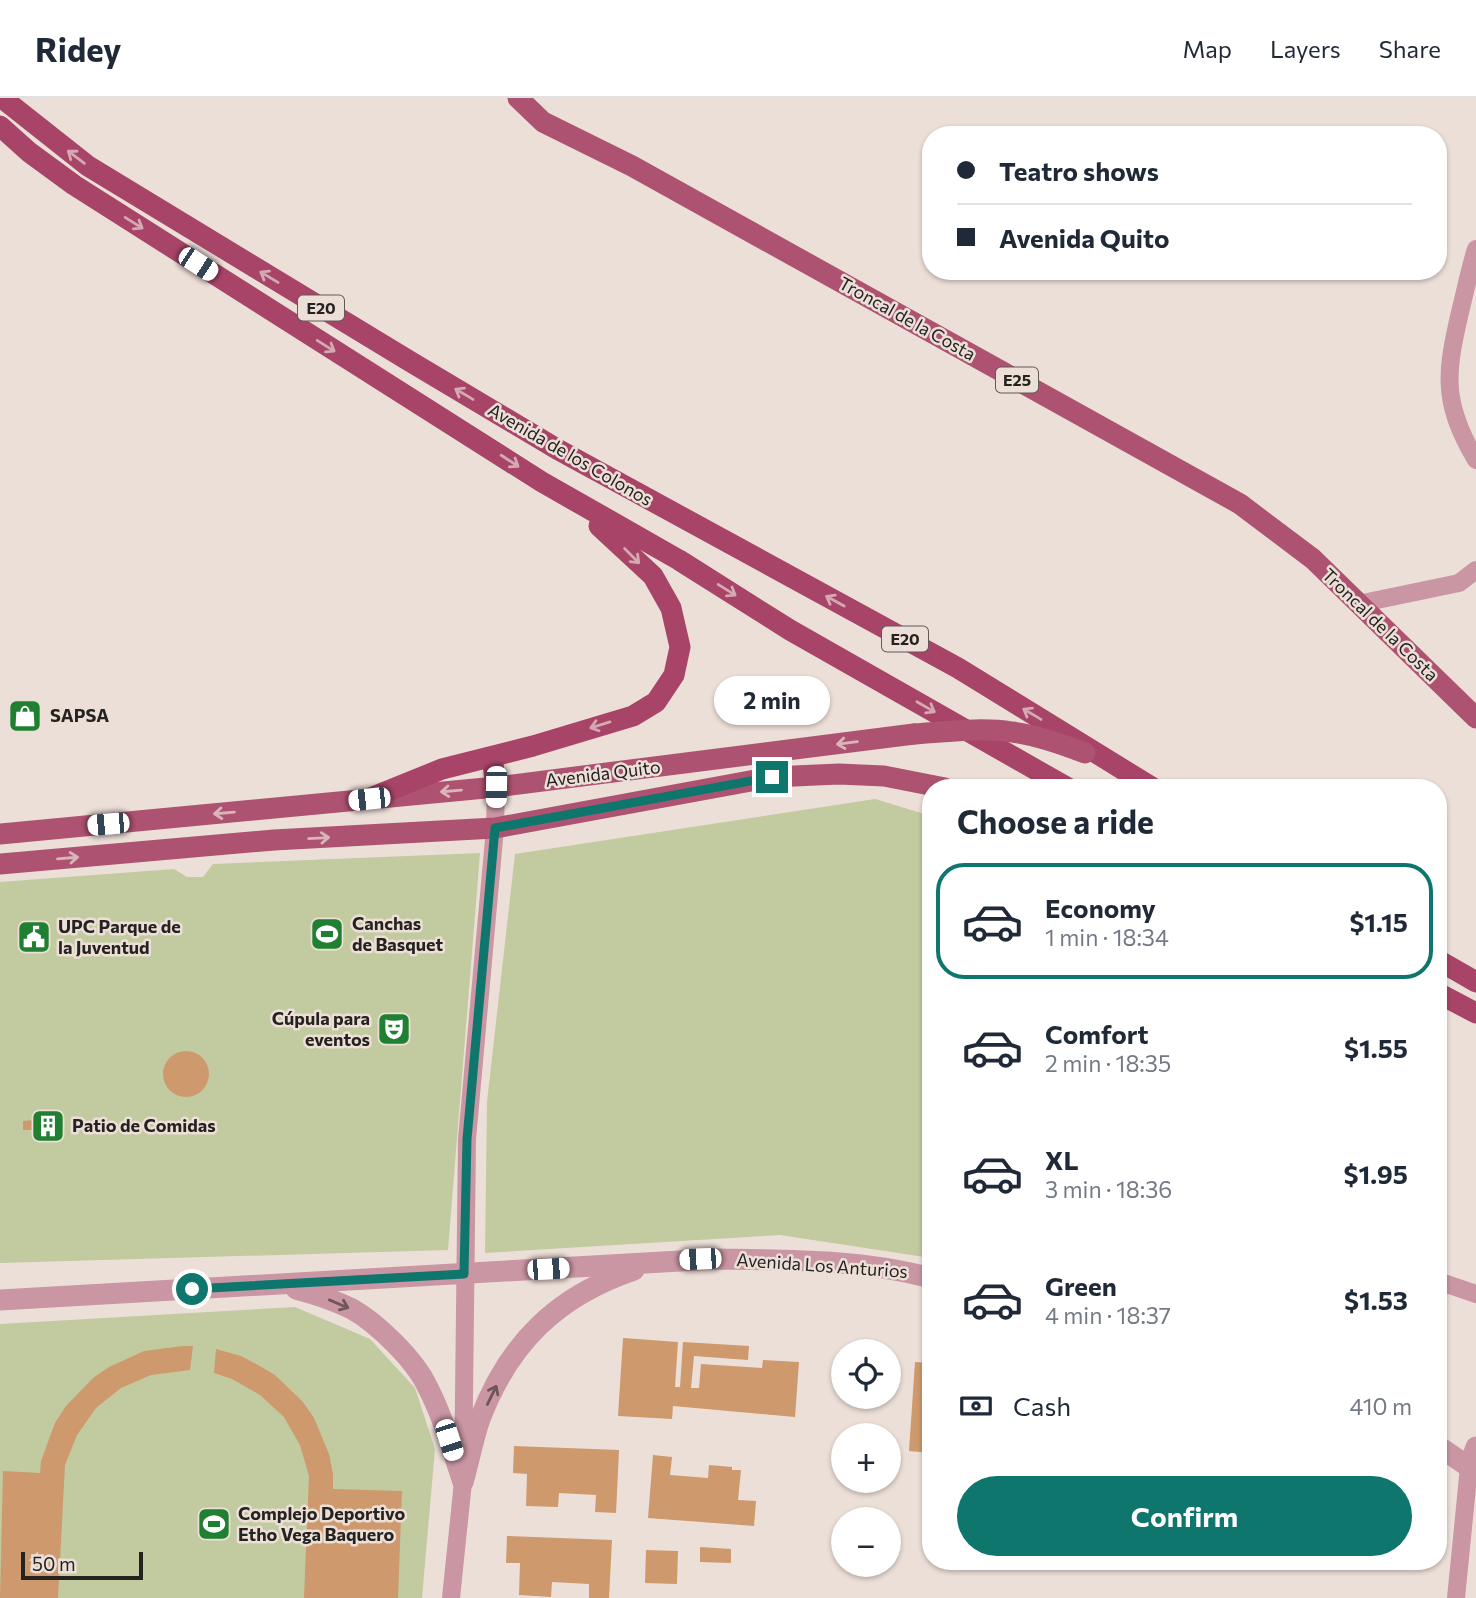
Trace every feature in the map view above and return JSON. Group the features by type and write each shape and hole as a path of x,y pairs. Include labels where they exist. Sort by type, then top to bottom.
{"highway":[{"name":"Avenida de los Colonos","path":"2,98 88,166 400,355 557,449 958,668 1138,779"},
{"name":"Avenida de los Colonos","path":"0,126 29,152 74,185 542,482 679,560 790,629 1052,779"},
{"path":"369,799 442,769 633,716 656,702 674,675 680,647 671,608 653,576 611,534 542,482"},
{"path":"492,757 496,787"},
{"path":"1447,965 1476,982"},
{"path":"1447,998 1476,1013"}],"main road":[{"name":"Troncal de la Costa","path":"518,98 543,122 632,166 1240,504 1313,559 1476,718"},
{"name":"Avenida Quito","path":"0,834 496,787 914,734 984,729 1051,740 1085,753 1136,779"},
{"name":"Avenida Quito","path":"0,864 274,840 495,828 772,777 839,774 884,776 922,783"}],"street":[{"path":"1476,251 1449,356 1448,381 1462,438 1476,460"},
{"path":"1358,604 1459,583 1476,570"},
{"path":"451,1598 463,1482 467,1139 495,828 496,787"},
{"path":"463,1482 480,1419 502,1374 531,1333 567,1300 613,1277 665,1260"},
{"name":"Avenida Los Anturios","path":"0,1300 665,1260 791,1260 897,1269 922,1276"},
{"path":"274,1284 321,1296 353,1310 376,1327 404,1354 426,1383 442,1419 463,1482"},
{"path":"1447,1284 1476,1294"},
{"path":"1456,1598 1476,1447"},
{"path":"1447,1452 1474,1472"}],"green space":[{"path":"875,799 922,813 922,1257 780,1235 485,1253 487,1102 515,854"},
{"path":"480,853 448,1250 0,1263 0,882 174,869 187,877 203,877 213,864"},
{"name":"Complejo Deportivo Etho Vega Baquero","path":"295,1307 370,1339 415,1388 435,1449 422,1598 0,1598 0,1324"}],"building":[{"path":"186,1051 202,1058 209,1074 202,1090 186,1097 170,1090 163,1074 170,1058"},
{"path":"33,1120 33,1130 23,1130 23,1121"},
{"name":"Patio de Comidas","path":"43,1122 53,1122 53,1130 43,1131"},
{"path":"623,1338 678,1342 675,1387 680,1387 683,1342 749,1346 748,1360 694,1356 691,1388 699,1388 701,1364 762,1368 763,1360 799,1362 795,1417 673,1406 672,1419 618,1416"},
{"path":"193,1346 190,1370 151,1375 121,1388 96,1408 77,1435 65,1465 58,1598 0,1598 3,1471 40,1473 41,1461 55,1423 66,1406 93,1378 109,1367 144,1351"},
{"path":"216,1349 241,1356 275,1375 303,1402 314,1418 329,1454 333,1489 402,1491 398,1598 304,1598 309,1476 300,1445 284,1417 260,1395 232,1379 214,1373"},
{"path":"915,1362 922,1362 922,1452 909,1451"},
{"path":"514,1446 619,1450 616,1513 595,1512 596,1495 559,1493 558,1507 526,1506 527,1474 513,1473"},
{"path":"653,1455 672,1457 670,1475 708,1478 709,1465 741,1470 738,1500 756,1501 754,1526 648,1518"},
{"path":"507,1536 612,1540 609,1598 589,1598 589,1584 552,1582 551,1597 519,1595 520,1563 506,1563"},
{"path":"700,1547 731,1549 731,1563 700,1562"},
{"path":"646,1550 678,1551 677,1584 645,1583"}],"place":[{"name":"SAPSA","path":"25,716"},
{"name":"Canchas de Basquet","path":"327,934"},
{"name":"UPC Parque de la Juventud","path":"34,937"},
{"name":"Cúpula para eventos","path":"394,1029"},
{"name":"Patio de Comidas","path":"48,1126"},
{"name":"Complejo Deportivo Etho Vega Baquero","path":"214,1524"}],"route":[{"path":"192,1289 464,1274 467,1139 495,828 772,777"}]}
